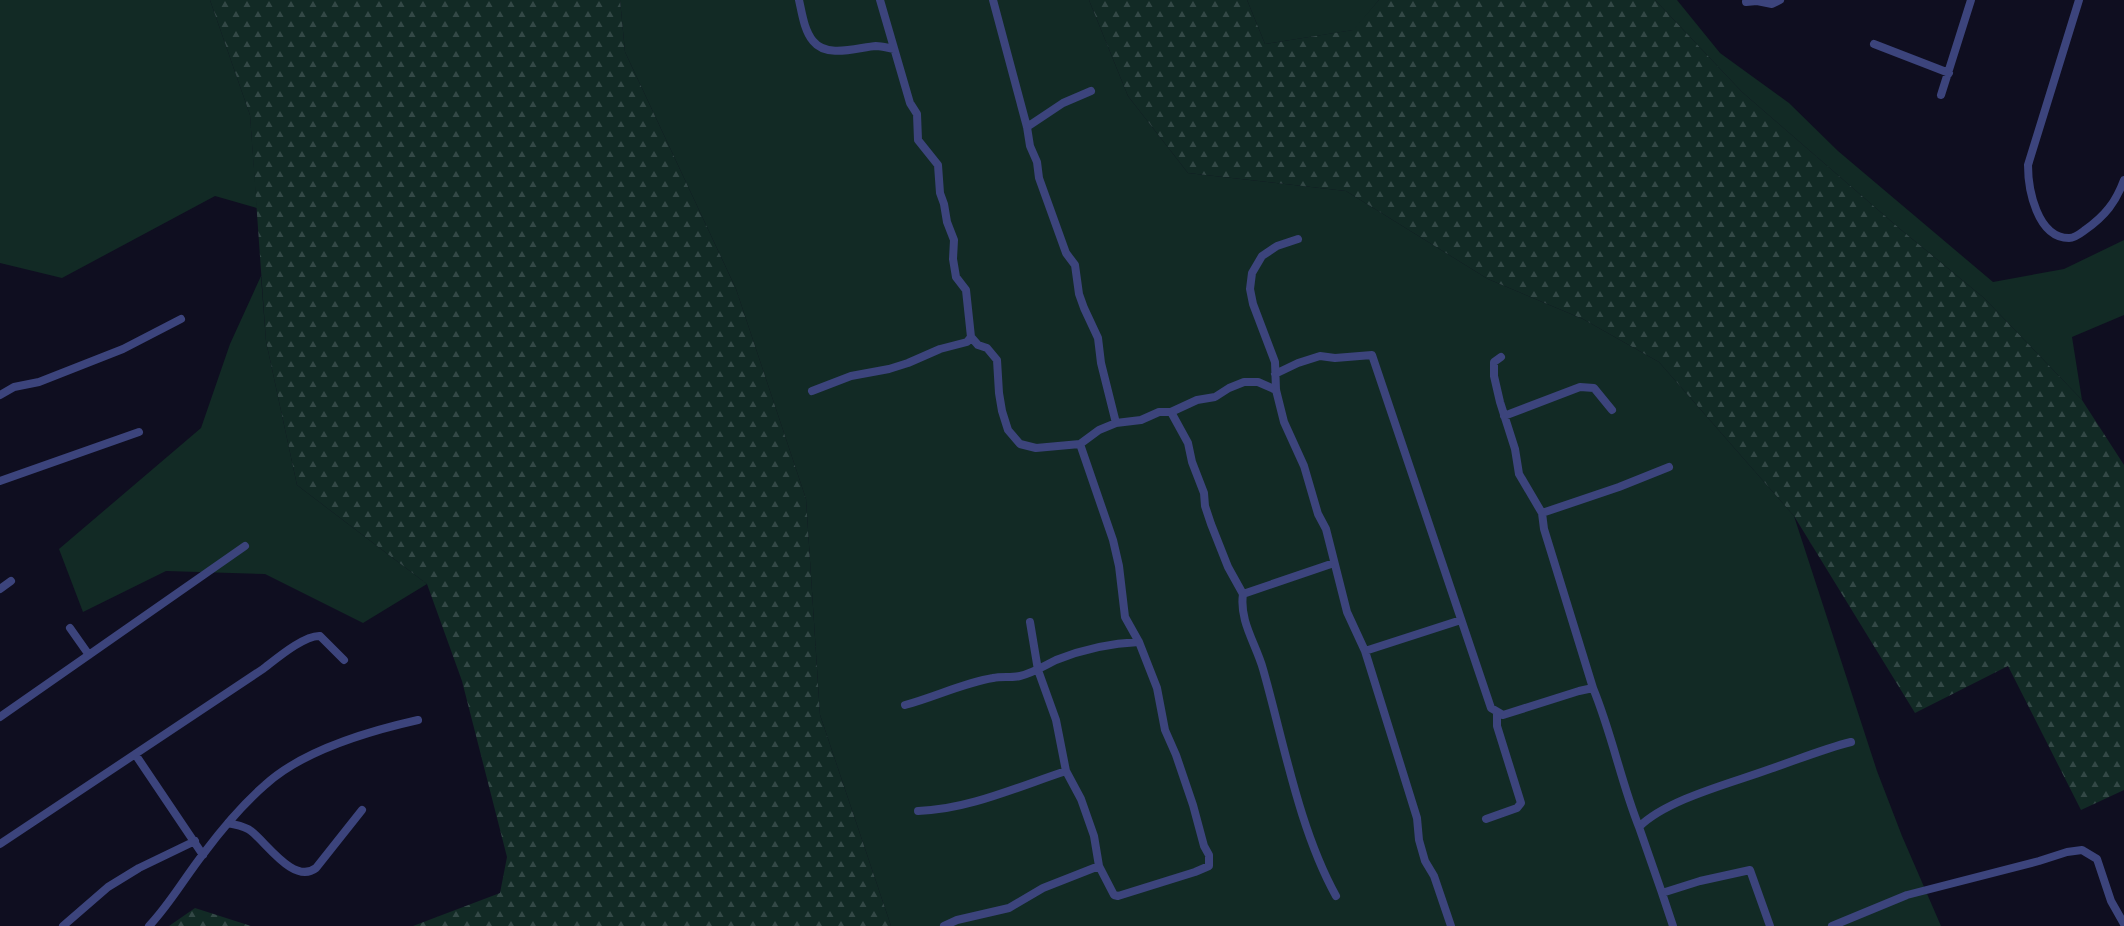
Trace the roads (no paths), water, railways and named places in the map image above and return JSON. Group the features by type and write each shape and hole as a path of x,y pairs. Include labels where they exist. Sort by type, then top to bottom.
{"street":[{"path":"799,0 805,25 813,42 827,49 850,51 876,46 894,49"},
{"path":"880,0 910,103 917,114 918,140 938,165 940,193 944,204 946,222 954,240 953,259 956,277 966,290 971,338 978,346 988,348 997,360 1002,411 1008,430 1020,444 1036,448 1080,444 1099,430 1116,423 1141,420 1159,412 1171,412 1197,400 1215,397 1229,388 1244,382 1258,382 1276,390"},
{"path":"993,0 1027,127 1030,146 1037,162 1042,184 1066,253 1075,265 1081,301 1098,338 1101,363 1116,423"},
{"path":"1746,2 1757,0 1772,4 1780,0"},
{"path":"1941,96 1971,0"},
{"path":"2078,0 2028,165 2028,175 2036,210 2045,225 2060,236 2071,238 2081,233 2105,215 2119,195 2124,180"},
{"path":"1874,44 1949,73"},
{"path":"1027,127 1063,103 1091,92"},
{"path":"1298,239 1278,246 1262,256 1252,273 1250,289 1253,304 1275,362 1276,390 1284,422 1304,466 1318,514 1326,530 1347,612 1365,652 1417,818 1419,840 1425,861 1434,876 1451,926"},
{"path":"0,395 14,387 39,382 122,349 180,318"},
{"path":"812,391 851,376 889,369 908,363 940,349 967,342 971,338"},
{"path":"1275,374 1298,363 1320,356 1335,358 1372,355 1491,708 1503,715 1593,688"},
{"path":"1501,357 1494,362 1494,376 1504,416 1515,449 1519,474 1542,513 1544,529 1593,688 1608,726 1627,797 1639,827 1673,926"},
{"path":"1504,416 1580,387 1594,388 1612,410"},
{"path":"1171,412 1188,443 1192,462 1204,493 1211,524 1228,567 1243,594 1242,602 1246,628 1263,667 1308,828 1328,881 1336,896"},
{"path":"0,482 138,432"},
{"path":"1030,622 1038,670 1056,720 1066,771 1081,799 1094,836 1099,866 1114,895 1118,896 1195,872 1209,866 1209,855 1204,846 1193,805 1176,754 1165,730 1157,688 1139,642 1125,617 1119,566 1113,540 1080,444"},
{"path":"1542,513 1619,487 1669,466"},
{"path":"0,717 245,546"},
{"path":"1243,594 1334,563"},
{"path":"0,589 11,581"},
{"path":"1365,652 1461,620"},
{"path":"70,628 88,655"},
{"path":"0,844 262,669 273,660 310,638 320,636 344,660"},
{"path":"905,705 973,683 993,678 1019,676 1038,670 1056,660 1124,642 1139,642"},
{"path":"1486,819 1517,808 1521,803 1497,726 1497,712"},
{"path":"149,926 228,822 265,784 292,766 317,753 371,731 418,720"},
{"path":"1639,827 1660,811 1689,798 1791,761 1851,742"},
{"path":"135,754 203,855"},
{"path":"918,811 936,811 980,799 1066,771"},
{"path":"228,822 251,831 287,865 301,871 308,872 316,868 362,810"},
{"path":"63,926 108,887 139,868 195,841"},
{"path":"1832,926 1908,895 2039,861 2067,852 2082,850 2097,859 2111,901 2124,924"},
{"path":"944,926 957,920 998,912 1009,908 1042,888 1099,866"},
{"path":"1662,893 1700,881 1750,870 1770,926"}]}
